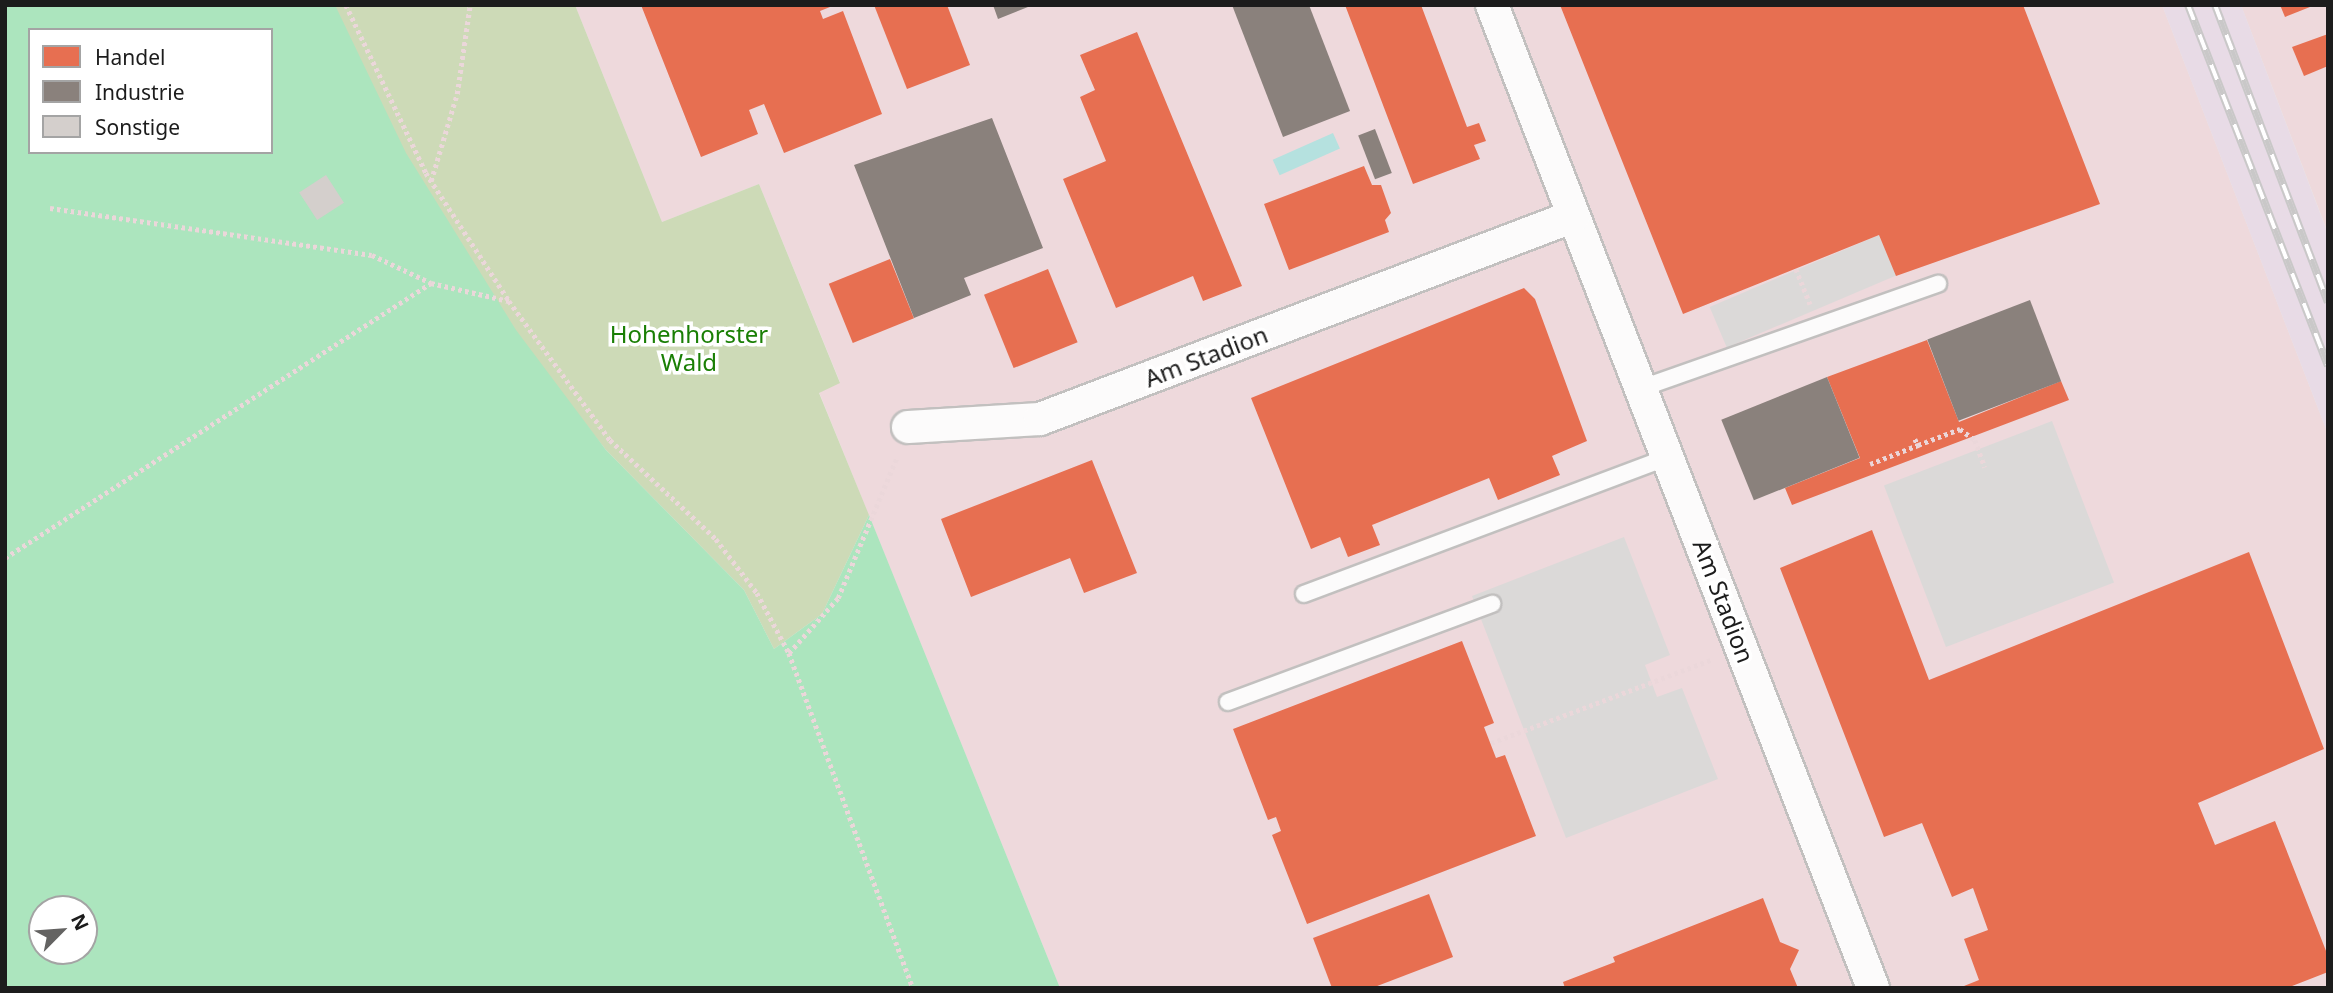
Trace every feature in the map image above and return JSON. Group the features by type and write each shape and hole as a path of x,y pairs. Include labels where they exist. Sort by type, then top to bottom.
{"street":[{"name":"Am Stadion","path":"1492,5 1873,988"},
{"name":"Am Stadion","path":"908,427 1040,419 1574,216"}],"lane":[{"path":"1642,387 1938,284"},
{"path":"1304,594 1668,457"},
{"path":"1228,702 1492,604"}],"path":[{"path":"346,5 360,47 431,181 509,301 610,440 716,539 757,593 789,653 913,988"},
{"path":"431,181 457,94 470,5"},
{"path":"50,208 372,255 431,283 509,301"},
{"path":"1796,269 1818,326"},
{"path":"5,558 431,283"},
{"path":"789,653 838,598 908,427"},
{"path":"1870,464 1960,429 1975,440 1985,467"},
{"path":"1915,439 1918,445"},
{"path":"1491,743 1741,649"}],"shaded area":[{"path":"575,5 2162,5 2328,434 2328,988 1060,988 819,392 840,382 759,184 662,222"},
{"path":"2162,5 2241,5 2328,234 2328,434"},
{"path":"2241,5 2328,5 2328,233"},
{"path":"1879,235 1896,276 1727,347 1710,307"},
{"path":"2052,421 2114,583 1946,647 1884,486"},
{"path":"1624,537 1670,655 1645,665 1657,697 1682,688 1718,779 1566,838 1472,596"}],"green space":[{"path":"5,5 335,5 406,153 516,330 606,450 744,590 774,649 822,614 869,515 1060,988 5,988"},
{"name":"Hohenhorster Wald","path":"256,5 575,5 662,222 759,184 840,383 819,393 869,515 822,614 774,649 744,590 606,450"}],"water":[{"path":"1333,133 1340,149 1280,175 1273,160"}],"building: Handel":[{"path":"641,5 835,5 820,11 823,19 843,11 882,114 784,153 764,104 749,110 758,134 701,157"},
{"path":"874,5 947,5 970,65 907,89"},
{"path":"1345,5 1421,5 1467,127 1479,123 1486,141 1474,145 1480,159 1413,184"},
{"path":"1560,5 2023,5 2100,204 1896,276 1879,235 1683,314"},
{"path":"2280,5 2315,5 2285,17"},
{"path":"1137,32 1242,286 1203,301 1193,276 1116,308 1063,179 1106,161 1080,97 1095,90 1080,55"},
{"path":"2328,34 2328,66 2304,76 2292,47"},
{"path":"1364,166 1372,185 1381,185 1391,213 1385,220 1389,232 1289,270 1264,204"},
{"path":"890,259 914,318 853,343 829,284"},
{"path":"1048,269 1078,342 1014,368 984,295"},
{"path":"1524,288 1535,299 1587,441 1552,456 1560,475 1498,500 1489,478 1372,525 1380,545 1348,557 1340,537 1311,549 1251,398"},
{"path":"1927,340 1959,422 2061,381 2069,400 1792,505 1785,488 1860,458 1827,377"},
{"path":"1092,460 1137,573 1084,593 1070,558 971,597 941,519"},
{"path":"1872,530 1929,680 2249,552 2324,749 2198,803 2215,845 2275,821 2328,956 2328,972 2287,988 1959,988 1979,980 1964,939 1988,930 1973,888 1952,897 1922,823 1884,837 1780,568"},
{"path":"1462,641 1494,723 1484,727 1496,758 1505,755 1536,836 1307,924 1272,835 1281,831 1276,817 1268,820 1233,729"},
{"path":"1429,894 1453,957 1372,988 1332,988 1313,938"},
{"path":"1763,898 1780,942 1799,950 1790,969 1798,988 1565,988 1563,982 1615,962 1613,957"}],"building: Industrie":[{"path":"993,5 1033,5 998,19"},
{"path":"1232,5 1309,5 1350,111 1283,137"},
{"path":"992,118 1043,248 964,278 971,295 914,318 854,165"},
{"path":"1375,129 1392,173 1375,179 1358,135"},
{"path":"2030,300 2061,381 1958,421 1927,339"},
{"path":"1827,377 1860,458 1754,500 1721,420"}],"building: Sonstige":[{"path":"326,175 344,203 317,220 299,192"}],"railway":[{"path":"2188,5 2328,366"},
{"path":"2215,5 2328,302"}]}
